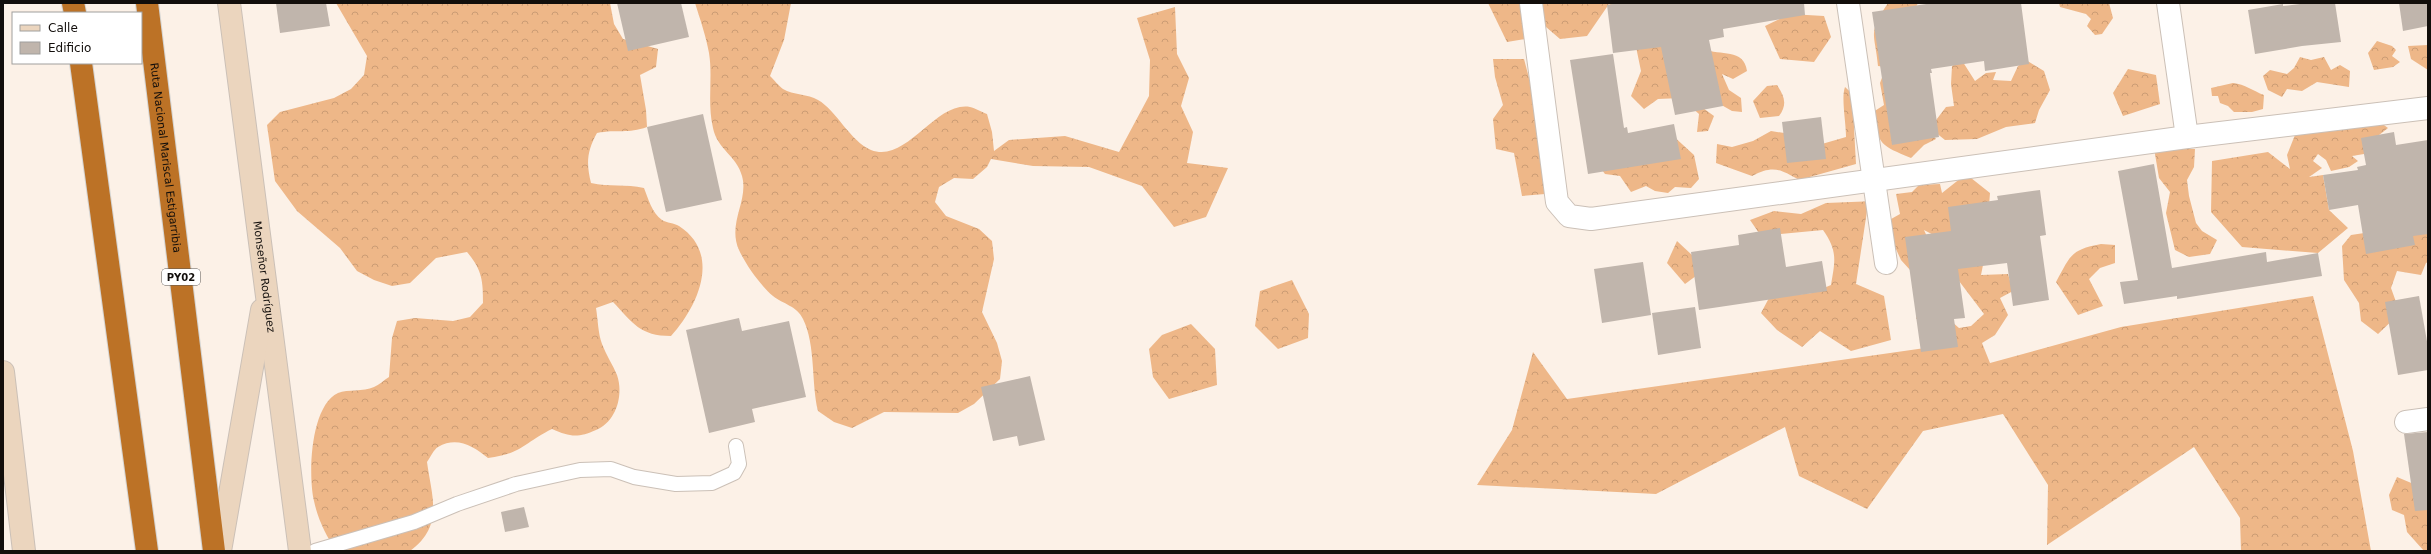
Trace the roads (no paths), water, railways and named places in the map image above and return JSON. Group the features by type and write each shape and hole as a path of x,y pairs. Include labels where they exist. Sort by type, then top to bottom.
{"highway":[{"name":"Ruta Nacional Mariscal Estigarribia","path":"147,3 214,551"},
{"path":"81,64 147,551"}],"street":[{"name":"Monseñor Rodríguez","path":"229,3 300,551"},
{"path":"1531,3 1556,202 1569,216 1591,219 1874,182 2187,137 2428,108"},
{"path":"1848,3 1886,263"},
{"path":"2168,3 2187,137"},
{"path":"220,551 266,287"},
{"path":"3,372 6,414 24,551"},
{"path":"2406,422 2428,419"}],"lane":[{"path":"315,551 414,522 457,504 516,484 580,470 611,469 634,477 676,484 712,483 734,473 739,464 736,446"}]}
